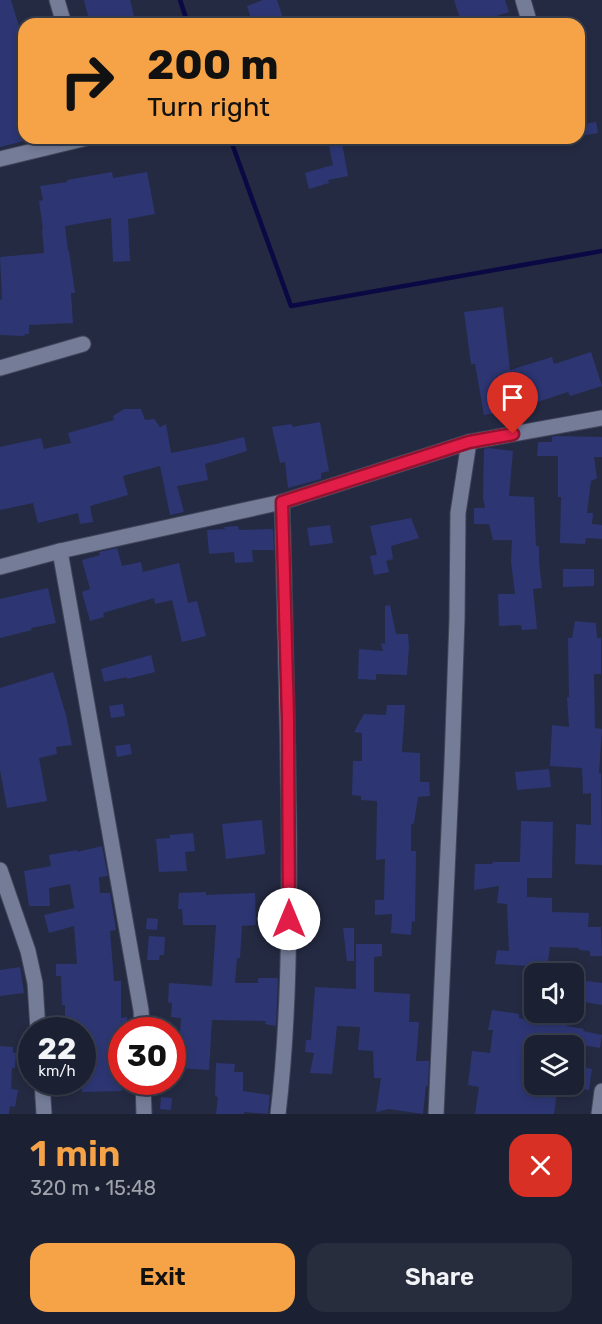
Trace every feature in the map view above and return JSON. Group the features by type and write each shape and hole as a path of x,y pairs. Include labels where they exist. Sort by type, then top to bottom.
{"street":[{"path":"57,0 62,18"},
{"path":"523,0 528,18"},
{"path":"0,159 62,144"},
{"path":"0,368 83,344"},
{"path":"0,567 60,551 282,502 469,442 602,418"},
{"path":"436,1114 452,763 458,513 469,442"},
{"path":"278,1114 285,1026 289,919 288,718 282,502"},
{"path":"60,551 141,1017"},
{"path":"0,870 28,951 35,983 37,1017"},
{"path":"598,1114 602,1091"},
{"path":"43,1095 44,1114"},
{"path":"143,1095 144,1114"}],"building":[{"path":"0,0 11,0 18,23 18,142 0,147"},
{"path":"84,0 130,0 134,16 126,18 88,18"},
{"path":"263,0 277,0 283,18 251,18 247,6"},
{"path":"454,0 505,0 509,12 490,18 460,18"},
{"path":"596,122 598,133 585,135 585,124"},
{"path":"342,144 348,176 328,180 329,183 309,189 305,173 333,165 329,146"},
{"path":"112,172 113,178 147,172 155,214 128,219 130,261 113,262 111,218 65,226 75,293 71,293 73,323 29,325 29,334 24,334 25,336 0,335 0,300 2,299 0,257 44,253 39,201 43,200 40,186"},
{"path":"503,307 510,370 552,357 554,364 591,352 602,386 570,396 568,392 516,409 484,415 475,364 471,364 464,312"},
{"path":"124,409 141,409 145,420 154,419 160,427 166,424 171,453 244,437 247,451 205,464 208,480 177,486 184,512 170,515 160,466 123,476 128,495 90,506 93,522 80,524 78,513 38,523 33,503 0,510 0,447 41,438 44,449 71,443 68,433 114,420 113,416"},
{"path":"320,422 329,471 321,473 321,479 288,488 285,462 280,463 272,427 292,424 292,427"},
{"path":"552,437 602,437 602,457 594,457 597,478 591,481 587,513 593,513 592,524 602,525 602,539 586,538 585,544 560,543 561,497 558,497 558,456 537,456 538,442 552,442"},
{"path":"484,449 513,451 509,496 534,497 536,546 539,546 542,588 533,589 537,629 522,630 521,625 499,626 498,594 515,594 511,562 512,540 493,540 489,524 474,524 474,508 485,508 483,498"},
{"path":"411,518 419,538 391,546 393,559 386,561 389,572 374,575 370,556 377,555 370,526"},
{"path":"330,525 333,543 310,546 307,528"},
{"path":"238,526 239,530 273,529 274,550 252,550 253,562 235,563 234,552 209,554 207,530"},
{"path":"117,548 122,566 141,562 143,572 179,563 188,603 197,601 206,636 182,642 172,600 155,604 154,598 103,613 104,617 90,621 82,592 90,589 82,560 100,555 99,552"},
{"path":"563,569 594,569 594,586 563,587"},
{"path":"48,588 56,623 0,638 0,599"},
{"path":"390,605 396,634 408,634 407,675 376,674 376,680 358,679 359,649 383,651 381,643 385,644 385,606"},
{"path":"575,621 596,623 597,638 601,638 601,674 594,674 595,728 602,729 599,773 601,773 602,865 575,864 576,824 591,825 591,793 583,794 582,768 550,766 552,725 569,727 568,638 572,638"},
{"path":"151,655 155,672 104,682 101,669"},
{"path":"53,672 72,745 56,747 57,754 39,758 47,801 7,808 0,770 0,688"},
{"path":"123,704 125,716 111,718 109,706"},
{"path":"387,705 405,705 402,752 420,753 420,782 429,782 430,796 418,797 414,823 411,825 411,851 416,851 415,922 412,921 411,935 391,933 392,914 375,915 375,900 384,900 385,859 376,860 377,801 361,800 361,796 352,795 353,761 362,761 362,733 354,732 364,714 386,715"},
{"path":"130,744 132,754 117,757 115,746"},
{"path":"549,769 551,787 517,790 515,772"},
{"path":"262,820 265,854 226,859 222,824"},
{"path":"521,821 553,822 552,878 527,878 527,897 552,898 552,912 589,913 588,927 601,927 602,956 590,956 590,951 579,950 579,948 550,947 548,963 524,963 524,966 495,964 497,950 509,951 507,904 497,903 499,886 474,890 475,864 520,862"},
{"path":"193,833 195,851 185,852 187,871 159,872 156,839"},
{"path":"102,846 108,876 99,877 100,893 110,893 116,930 110,931 114,981 121,981 121,1017 108,1017 108,1091 96,1092 96,1017 65,1017 65,1005 62,1005 61,976 56,976 56,964 77,964 74,926 49,933 44,915 74,908 70,884 49,888 50,906 29,906 24,871 51,866 49,855 77,850 77,852"},
{"path":"206,892 206,895 255,893 256,925 242,926 240,958 237,958 235,983 258,983 258,978 278,978 276,1026 265,1024 266,1021 212,1020 209,1070 186,1069 186,1017 171,1017 172,1003 168,1002 169,983 212,986 216,925 183,925 182,909 178,909 179,893"},
{"path":"147,918 158,919 157,930 146,929"},
{"path":"343,928 354,928 354,961 347,961"},
{"path":"149,936 165,937 164,955 160,955 159,960 147,960"},
{"path":"356,944 382,944 382,956 374,957 374,992 410,994 409,1022 419,1022 416,1061 429,1061 428,1086 426,1086 423,1114 389,1109 376,1112 381,1078 374,1078 373,1051 358,1050 360,1027 337,1026 332,1074 310,1073 314,1053 305,1052 306,1040 311,1040 315,987 356,989"},
{"path":"20,967 24,993 0,996 0,970"},
{"path":"584,981 602,983 602,1005 584,1002"},
{"path":"492,1010 519,1014 519,1018 524,1019 524,1023 567,1023 567,1026 602,1035 600,1048 584,1045 584,1035 524,1035 524,1095 557,1095 554,1114 475,1114 479,1087 468,1085 472,1051 490,1053 493,1030 488,1030"},
{"path":"0,1046 13,1047 13,1053 16,1053 15,1068 12,1068 11,1089 18,1090 15,1107 10,1106 9,1114 0,1114"},
{"path":"216,1063 235,1064 234,1072 243,1072 243,1091 270,1095 268,1114 244,1112 244,1114 216,1114 218,1097 215,1096"},
{"path":"584,1067 592,1069 589,1090 584,1089"},
{"path":"161,1097 172,1098 171,1110 160,1109"}],"waterway":[{"path":"180,0 186,18"},
{"path":"232,144 291,306 602,251"}],"route":[{"path":"289,919 288,718 282,502 469,442 513,434"}]}
